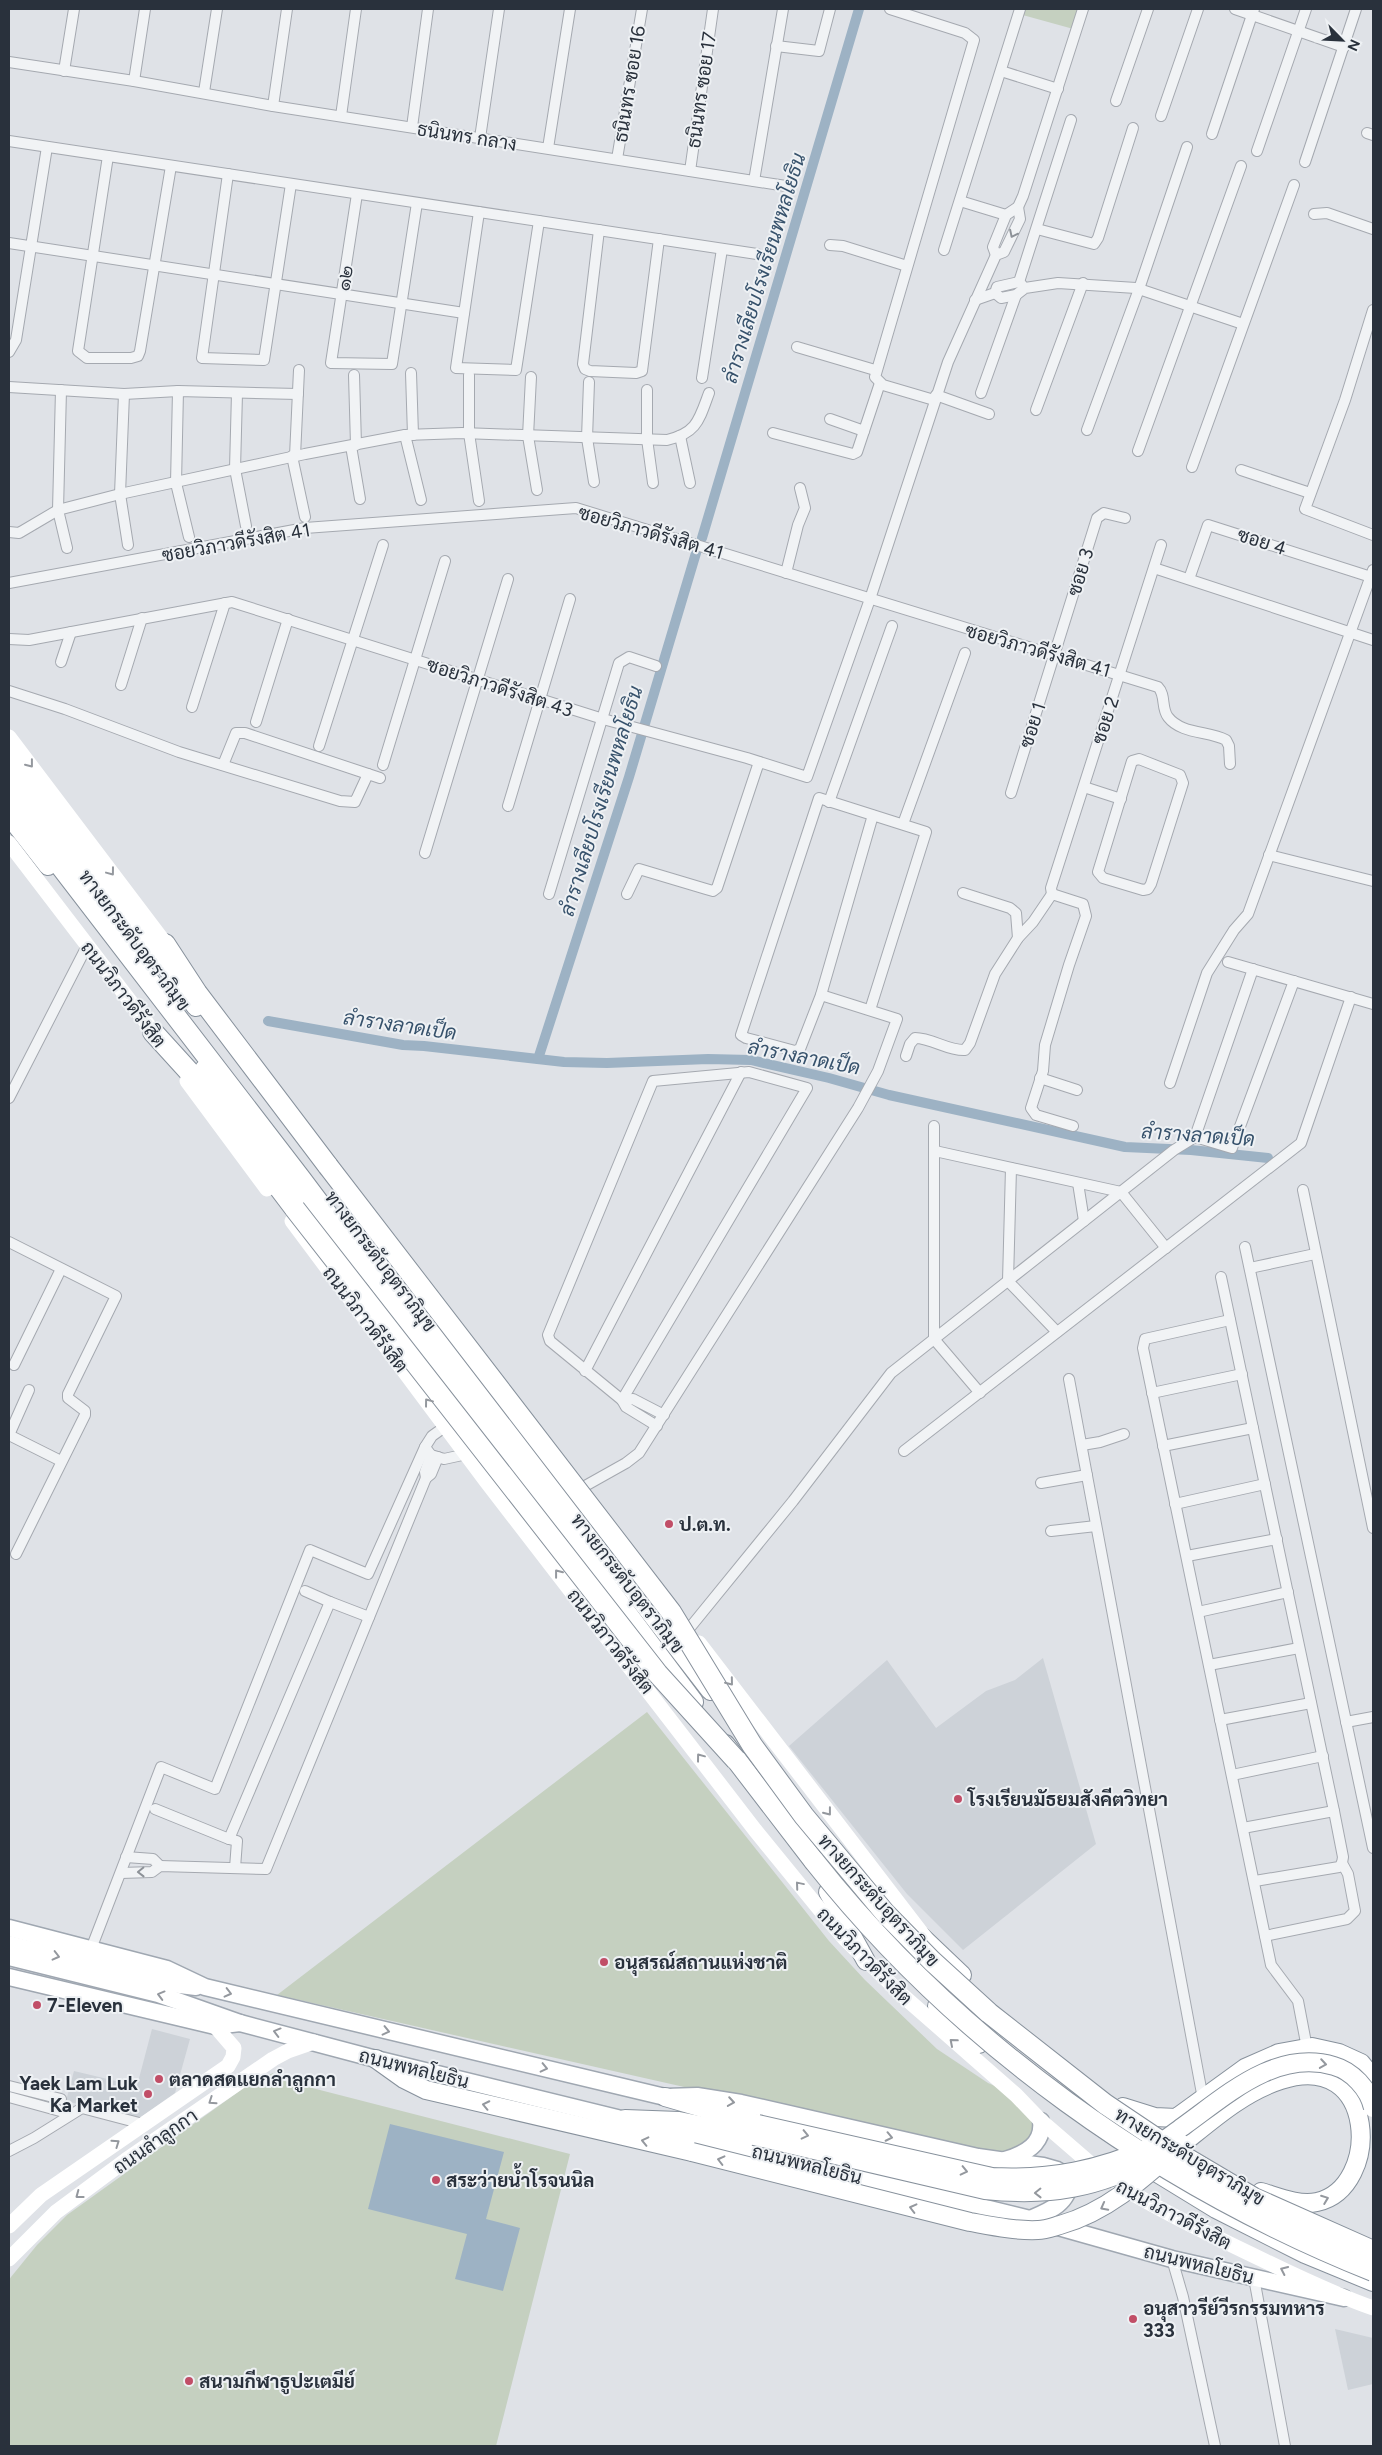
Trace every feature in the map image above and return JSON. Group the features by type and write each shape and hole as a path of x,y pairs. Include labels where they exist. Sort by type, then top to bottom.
{"highway":[{"path":"9,758 662,1618 869,1885 936,1951 1007,2016 1124,2107 1174,2142 1261,2192 1313,2219 1373,2246"},
{"name":"ทางยกระดับอุตราภิมุข","path":"9,776 752,1745 804,1816 885,1913 932,1961 990,2013 1105,2104 1178,2153 1254,2198 1373,2251"},
{"name":"ทางยกระดับอุตราภิมุข","path":"9,799 318,1202 736,1760 833,1885 876,1934 922,1980 1029,2073 1147,2156 1214,2196 1271,2226 1373,2271"},
{"path":"61,805 96,872"},
{"name":"ถนนวิภาวดีรังสิต","path":"9,816 561,1536 828,1892 956,2025 1014,2073 1138,2162 1216,2209 1305,2254 1373,2282"},
{"path":"165,944 197,993 328,1166 525,1419 671,1612 752,1745"},
{"path":"154,1032 203,1087 295,1209 658,1674 736,1760"},
{"path":"662,1618 701,1646"},
{"path":"828,1892 866,1961"},
{"path":"1124,2107 1155,2117 1176,2118 1245,2068 1279,2053 1307,2048 1338,2053 1361,2063 1373,2078"},
{"path":"376,2059 404,2080 426,2090 692,2152 970,2222 1010,2229 1040,2230 1080,2220 1110,2204 1150,2173 1218,2115 1256,2090 1281,2080 1299,2076 1319,2077 1337,2082 1348,2089 1357,2099 1363,2112 1366,2126 1367,2151 1360,2170 1352,2181 1341,2192 1317,2202 1304,2203 1261,2192"},
{"path":"625,2119 679,2121 756,2130 992,2177 1025,2179 1082,2172 1117,2162 1157,2145 1244,2084 1279,2066 1295,2062 1323,2063 1343,2069 1359,2082 1373,2108"},
{"path":"665,2097 756,2130 985,2190 1048,2193 1102,2181 1133,2170 1182,2144"}],"main road":[{"path":"9,738 165,944 332,1154 585,1486 688,1630 936,1951"},
{"name":"ถนนวิภาวดีรังสิต","path":"9,844 88,944 154,1032 206,1108 467,1454 767,1845 821,1911 866,1961 934,2025 1016,2095 1040,2121 1111,2181 1150,2204 1344,2298"},
{"name":"ถนนพหลโยธิน","path":"9,1928 167,1969 205,1987"},
{"name":"ถนนพหลโยธิน","path":"9,1944 164,1983 205,1987 665,2097 697,2096 741,2103 978,2157 1057,2170 1066,2175 1070,2181 1069,2191 1062,2202 1030,2219"},
{"name":"ถนนพหลโยธิน","path":"9,1957 178,2000 240,2022 376,2059 1030,2219 1172,2259 1344,2298 1373,2308"},
{"name":"ถนนพหลโยธิน","path":"9,1977 215,2026 240,2022"},
{"name":"ถนนลำลูกกา","path":"9,2226 42,2195 228,2066 233,2057 234,2048 215,2026"},
{"name":"ถนนลำลูกกา","path":"9,2259 56,2212 126,2160 273,2059 288,2051 314,2042"},
{"path":"1003,2161 1025,2153 1033,2146 1042,2129 1040,2121"}],"street":[{"path":"64,71 74,9"},
{"path":"134,81 145,9"},
{"path":"204,92 217,9"},
{"path":"273,106 287,9"},
{"path":"341,116 356,9"},
{"path":"412,127 428,9"},
{"path":"480,138 499,9"},
{"path":"548,148 570,9"},
{"name":"ธนินทร ซอย 16","path":"617,159 642,9"},
{"name":"ธนินทร ซอย 17","path":"690,171 713,9"},
{"path":"754,181 783,9"},
{"path":"776,46 819,51 830,9"},
{"path":"890,9 965,33 974,40 875,370 875,377 880,383 989,414"},
{"path":"944,250 1020,9"},
{"path":"870,599 948,362 996,255 1004,252 1020,219 1018,207 1034,167 1083,9"},
{"path":"1116,101 1148,9"},
{"path":"1162,116 1198,9"},
{"path":"1235,9 1253,12 1298,31 1344,47"},
{"path":"1257,151 1306,9"},
{"path":"1305,162 1356,9"},
{"path":"1212,134 1253,12"},
{"name":"ธนินทร กลาง","path":"9,62 204,92 273,106 786,186"},
{"path":"1001,71 1058,89"},
{"path":"981,393 1016,295 1022,285 1037,229 1071,120"},
{"path":"1037,229 1094,244 1098,238 1133,128"},
{"path":"9,141 757,254"},
{"path":"9,352 16,340 47,147"},
{"path":"1087,430 1139,289 1187,147"},
{"path":"108,156 78,350 87,358 131,358 138,356 142,346 171,166"},
{"path":"1138,451 1241,166"},
{"path":"228,174 202,358 264,360 291,184"},
{"path":"1192,467 1242,324 1294,185"},
{"name":"๑๒","path":"357,194 331,363 392,364 402,304"},
{"path":"960,201 1006,215"},
{"path":"402,304 417,203"},
{"path":"996,255 992,247 1006,215 1018,207"},
{"path":"479,212 456,368 516,370 539,221"},
{"path":"1314,214 1327,213 1373,229"},
{"path":"599,230 583,364 585,369 590,371 636,373 642,371 659,240"},
{"path":"9,243 464,313"},
{"path":"830,245 843,246 907,266"},
{"path":"702,378 722,249"},
{"path":"995,293 997,287 1058,283 1083,283 1139,289 1242,324"},
{"path":"1036,410 1083,283"},
{"path":"975,300 995,293"},
{"path":"995,293 1001,298 1016,295"},
{"path":"1373,310 1345,400 1305,509 1308,512 1373,535"},
{"path":"797,347 875,370"},
{"path":"299,370 294,456 306,518"},
{"path":"411,373 409,435 421,500"},
{"path":"354,375 353,445 360,499"},
{"path":"469,375 469,433 478,501"},
{"path":"531,377 528,436 536,490"},
{"path":"589,382 587,438 594,482"},
{"path":"772,433 853,454 857,452 880,383"},
{"path":"9,387 124,394 178,391 298,394"},
{"path":"61,390 58,510 66,548"},
{"path":"646,390 647,439 654,483"},
{"path":"178,391 176,483 189,537"},
{"path":"237,393 234,470 246,526"},
{"path":"9,532 19,533 58,510 120,494 294,456 409,435 469,433 667,440 692,430 698,421 709,393"},
{"path":"124,394 120,494 128,545"},
{"path":"830,419 864,431"},
{"path":"680,436 690,483"},
{"path":"1241,470 1310,493"},
{"path":"786,573 798,524 805,508 800,488"},
{"name":"ซอยวิภาวดีรังสิต 41","path":"9,583 305,528 576,508 1158,687 1162,694 1164,710 1172,721 1180,726 1226,740 1229,746 1230,764"},
{"name":"ซอย 3","path":"1054,656 1097,518 1104,513 1125,518"},
{"name":"ซอย 4","path":"1189,579 1208,525 1372,574"},
{"path":"319,746 383,545"},
{"name":"ซอย 2","path":"1052,894 1051,888 1160,545"},
{"path":"384,765 446,561"},
{"path":"1154,568 1373,640"},
{"path":"1170,1083 1206,973 1234,930 1248,914 1372,574"},
{"path":"424,853 508,579"},
{"path":"508,806 570,599"},
{"name":"ซอยวิภาวดีรังสิต 43","path":"9,639 29,640 232,602 603,719 807,777 870,599"},
{"path":"192,707 225,603"},
{"path":"121,685 142,618"},
{"path":"256,722 288,620"},
{"path":"829,802 892,626"},
{"path":"61,662 71,632"},
{"path":"903,824 965,653"},
{"name":"ซอย 1","path":"1010,793 1054,656"},
{"path":"548,894 620,663 629,657 656,666"},
{"path":"9,691 65,709 179,752 352,803 359,798 368,774"},
{"path":"223,765 236,733 246,733 380,778"},
{"path":"1136,759 1180,775 1183,778 1183,783 1148,889 1143,890 1103,878 1098,872 1121,799 1132,761 1136,759"},
{"path":"627,894 639,868 706,889 713,890 717,888 759,762"},
{"path":"1084,787 1121,799"},
{"path":"870,1010 926,832 903,824 873,815 829,802 819,798 741,1035 795,1051 800,1049 821,995 873,815"},
{"path":"1269,855 1373,881"},
{"path":"963,893 1010,908 1016,913 1018,938"},
{"path":"906,1056 910,1044 915,1038 922,1038 958,1050 965,1050 970,1043 995,974 1018,938 1033,922 1052,894 1083,904 1086,916 1045,1045 1045,1060 1031,1108 1033,1113 1073,1126"},
{"path":"10,1091 88,944"},
{"path":"1228,962 1373,1004"},
{"path":"688,1630 793,1501 891,1373 1176,1149 1195,1137 1253,969"},
{"path":"1195,1137 1232,1148 1294,981"},
{"path":"585,1486 626,1463 639,1453 868,1091 898,1019 821,995"},
{"path":"904,1451 1301,1143 1351,997"},
{"path":"622,1400 807,1088 763,1074 741,1072 654,1081 548,1335 550,1341 622,1400 626,1407 657,1426"},
{"path":"586,1371 741,1072"},
{"path":"1040,1078 1077,1090"},
{"path":"934,1126 934,1339 980,1393"},
{"path":"934,1151 1121,1192 1166,1248"},
{"path":"1010,1168 1008,1281 1057,1332"},
{"path":"1078,1183 1084,1221"},
{"path":"1303,1190 1373,1528"},
{"path":"9,1242 116,1296 68,1394 68,1398 85,1411 84,1415 16,1554"},
{"path":"1246,1247 1373,1848"},
{"path":"1250,1268 1315,1254"},
{"path":"14,1365 61,1269"},
{"path":"1221,1278 1344,1857 1342,1864 1338,1867 1254,1881"},
{"path":"1230,1320 1145,1340 1142,1348 1271,1965 1298,2001 1307,2048"},
{"path":"1152,1394 1242,1374"},
{"path":"1069,1379 1203,2099"},
{"path":"29,1390 9,1435 61,1461"},
{"path":"622,1400 633,1398 664,1415"},
{"path":"120,1873 152,1872 160,1866 266,1868 426,1478 431,1474 432,1436 446,1426"},
{"path":"1163,1446 1253,1428"},
{"path":"1082,1444 1100,1442 1124,1434"},
{"path":"431,1453 459,1457 467,1454"},
{"path":"91,1950 161,1767 215,1789 310,1550 368,1574 431,1453"},
{"path":"1041,1483 1087,1475"},
{"path":"1175,1504 1265,1484"},
{"path":"1051,1531 1096,1526"},
{"path":"1187,1556 1277,1538"},
{"path":"305,1591 369,1617"},
{"path":"1198,1612 1288,1592"},
{"path":"229,1839 330,1602"},
{"path":"1209,1665 1299,1648"},
{"path":"1220,1720 1311,1703"},
{"path":"1346,1722 1373,1716"},
{"path":"1232,1775 1323,1756"},
{"path":"155,1809 237,1841 235,1868"},
{"path":"1243,1828 1334,1811"},
{"path":"126,1857 153,1858 160,1866"},
{"path":"1265,1936 1347,1919 1352,1916 1355,1911 1348,1874 1342,1864"},
{"path":"9,2086 61,2099"},
{"path":"9,2097 71,2114"},
{"path":"9,2151 82,2108 143,2124"},
{"path":"1172,2259 1183,2297 1215,2446"},
{"path":"1254,2278 1286,2446"}],"shaded area":[{"name":"โรงเรียนมัธยมสังคีตวิทยา","path":"1043,1658 1096,1844 963,1950 907,1894 789,1746 887,1660 936,1728 986,1691 1015,1680"},
{"name":"ตลาดสดแยกลำลูกกา","path":"152,2029 190,2039 175,2093 138,2119 66,2101 74,2071 137,2086"},
{"path":"1335,2329 1373,2338 1373,2384 1348,2390"}],"green space":[{"path":"1021,9 1084,9 1077,30 1019,14"},
{"path":"647,1712 829,1941 865,1980 937,2049 988,2083 1016,2095 1039,2131 1025,2153 998,2158 277,1995"},
{"path":"273,2073 281,2080 570,2154 496,2446 9,2446 9,2280 11,2277 37,2245 67,2215 245,2087"}],"water":[{"name":"สระว่ายน้ำโรจนนิล","path":"390,2124 504,2152 486,2219 520,2228 503,2291 455,2279 467,2234 368,2209"}],"waterway":[{"name":"ลำรางเลียบโรงเรียนพหลโยธิน","path":"702,538 859,9"},
{"name":"ลำรางเลียบโรงเรียนพหลโยธิน","path":"538,1059 629,777 696,553"},
{"name":"ลำรางลาดเป็ด","path":"268,1021 403,1045 564,1062 751,1060 829,1078 889,1095 1125,1147 1191,1150 1268,1158"}],"place":[{"name":"ป.ต.ท.","path":"669,1524"},
{"name":"โรงเรียนมัธยมสังคีตวิทยา","path":"958,1799"},
{"name":"อนุสรณ์สถานแห่งชาติ","path":"604,1962"},
{"name":"7-Eleven","path":"37,2005"},
{"name":"ตลาดสดแยกลำลูกกา","path":"159,2079"},
{"name":"Yaek Lam Luk Ka Market","path":"148,2094"},
{"name":"สระว่ายน้ำโรจนนิล","path":"436,2180"},
{"name":"อนุสาวรีย์วีรกรรมทหาร 333","path":"1133,2319"},
{"name":"สนามกีฬาธูปะเตมีย์","path":"189,2381"}]}
